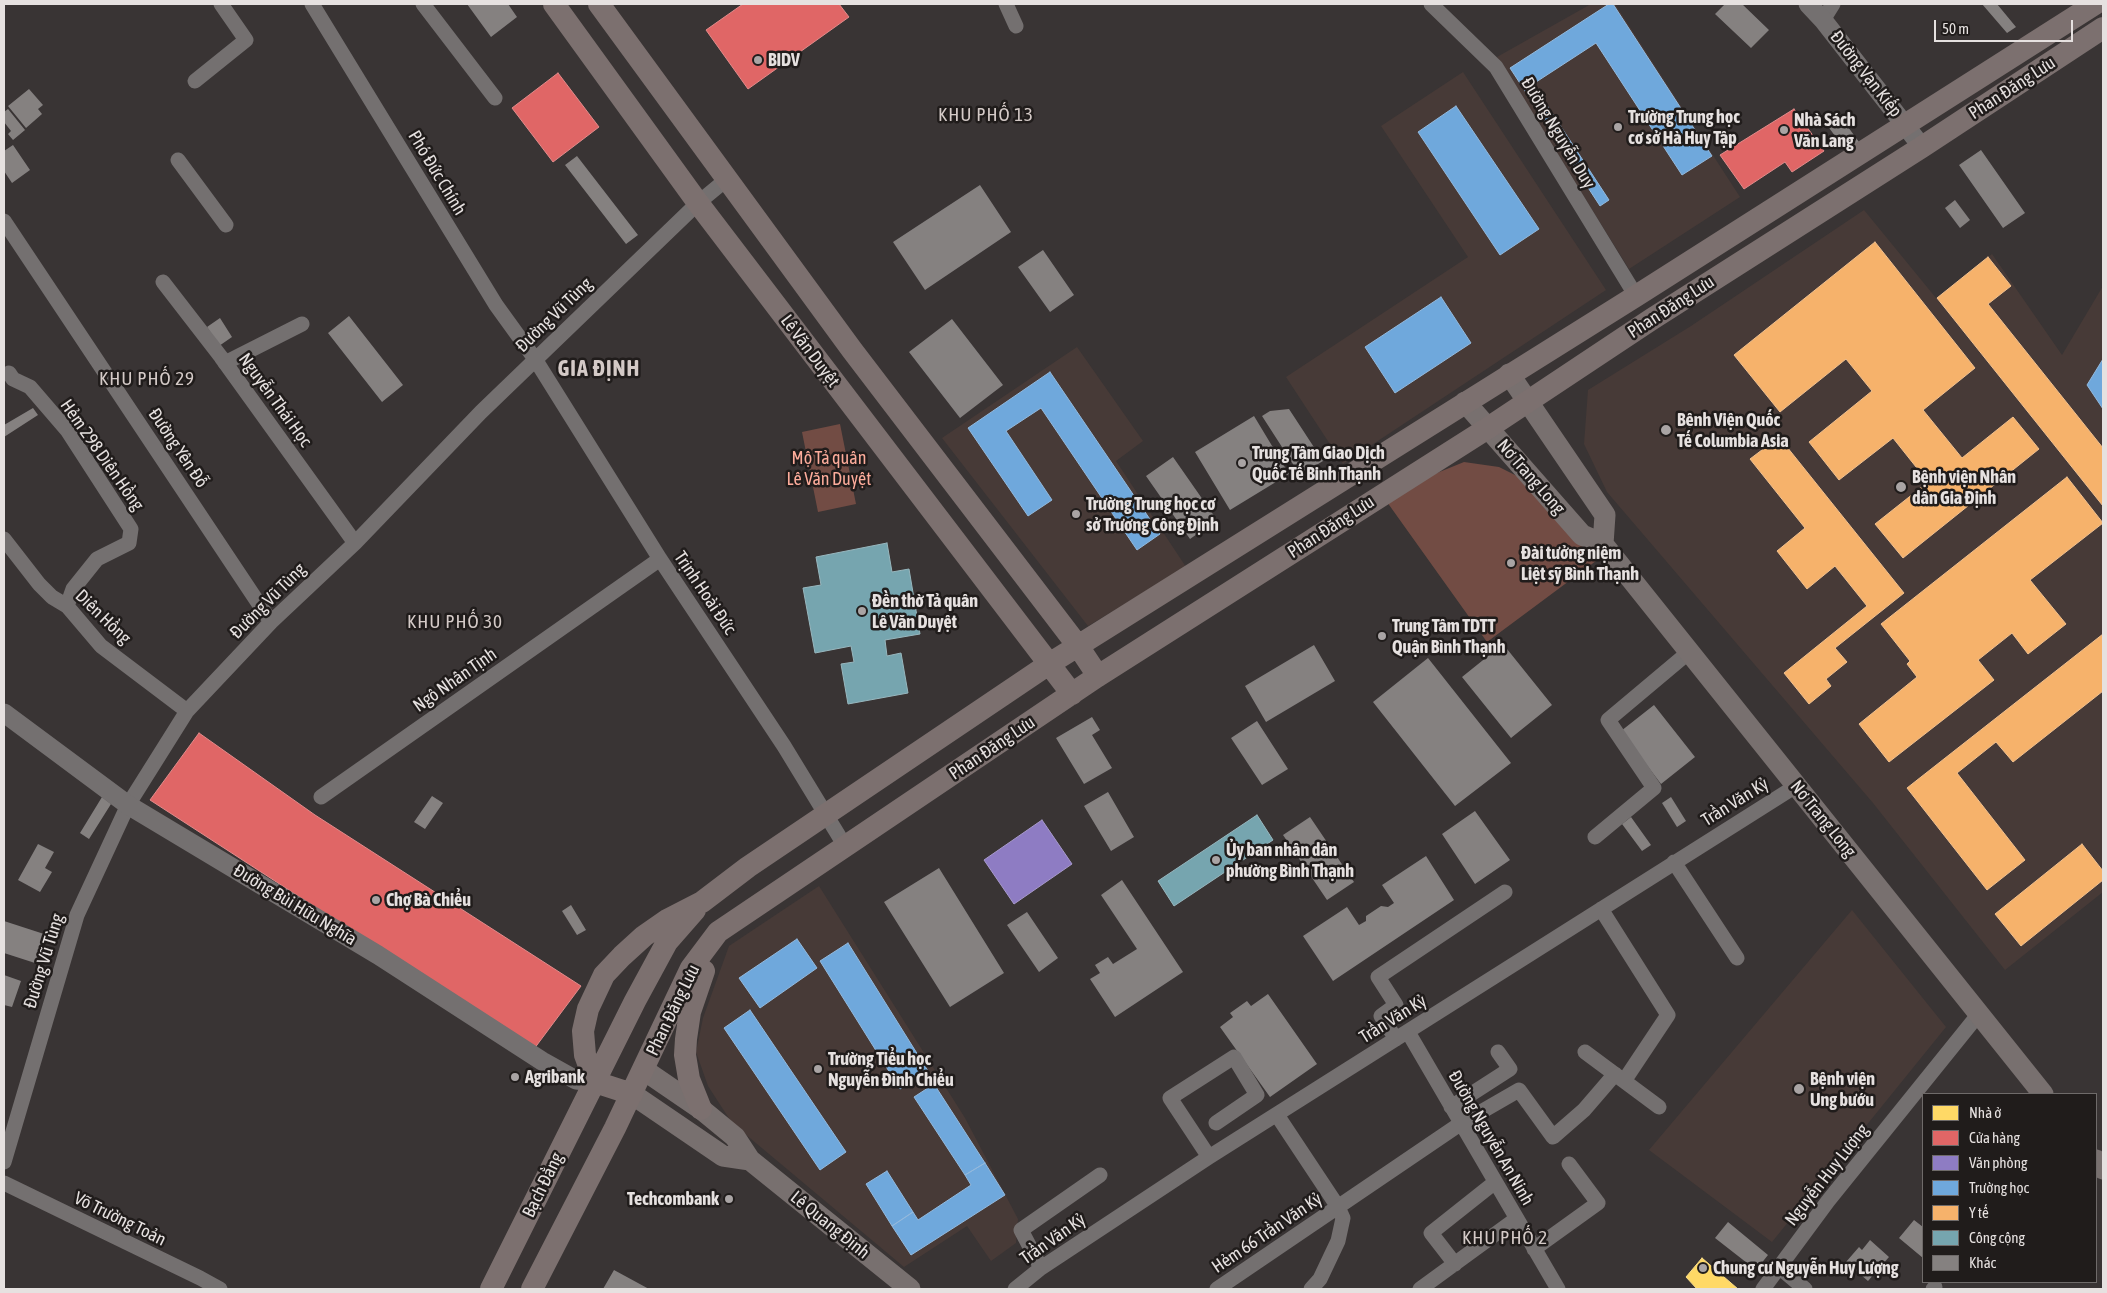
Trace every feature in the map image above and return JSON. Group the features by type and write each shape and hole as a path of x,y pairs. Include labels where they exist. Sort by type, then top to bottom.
{"main road":[{"name":"Lê Văn Duyệt","path":"554,4 698,203 1072,694"},
{"name":"Lê Văn Duyệt","path":"598,4 646,72 836,328 1078,646 1098,676"},
{"name":"Phan Đăng Lưu","path":"595,1082 585,1054 583,1031 588,1009 604,975 644,936 667,920 702,902 748,867 1049,664 1464,402 1636,296 2095,4"},
{"name":"Phan Đăng Lưu","path":"632,1094 691,968 718,932 1098,676 1488,428 2103,28"},
{"path":"1709,249 1724,273"},
{"path":"808,349 836,328"},
{"name":"Nơ Trang Long","path":"1509,374 1605,515 1603,544"},
{"name":"Nơ Trang Long","path":"1464,402 1582,535 1603,544 2041,1093"},
{"name":"Phan Đăng Lưu","path":"595,1082 667,942 702,902"},
{"path":"701,1109 689,1080 685,1055 686,1039 690,1012 718,932"},
{"path":"611,1052 644,1070"},
{"name":"Lê Quang Định","path":"644,1070 701,1109 735,1137 750,1160 910,1289"},
{"path":"595,1082 632,1094 723,1156 750,1160"},
{"name":"Bạch Đằng","path":"492,1289 595,1082"},
{"name":"Bạch Đằng","path":"532,1289 632,1094"}],"street":[{"path":"195,81 246,40 221,4"},
{"name":"Phó Đức Chính","path":"312,4 496,305 535,359"},
{"path":"423,4 495,98"},
{"path":"1006,4 1016,26"},
{"name":"Đường Nguyễn Duy","path":"1431,4 1496,67 1636,296"},
{"name":"Đường Vạn Kiếp","path":"1808,4 1823,20 1922,147"},
{"path":"1823,20 1833,4"},
{"path":"178,160 226,225"},
{"name":"Đường Vũ Tùng","path":"4,1162 77,915 128,805 187,711 271,622 355,543 480,412 698,203 727,179"},
{"name":"Đường Yên Đỗ","path":"4,221 271,622"},
{"name":"Nguyễn Thái Học","path":"163,282 225,362 355,543"},
{"path":"225,362 302,324"},
{"name":"Trịnh Hoài Đức","path":"535,359 660,559 784,746 845,846"},
{"name":"Hẻm 298 Diên Hồng","path":"9,373 13,379 30,386 66,430 131,530 129,543 98,559 73,589 67,606"},
{"name":"Diên Hồng","path":"4,539 38,584 52,597 67,606 101,646 187,711"},
{"name":"Ngô Nhân Tịnh","path":"321,798 660,559"},
{"path":"1595,837 1654,788 1608,720 1689,652"},
{"name":"Đường Bùi Hữu Nghĩa","path":"5,718 128,805 378,955 542,1061 576,1080 595,1082"},
{"name":"Trần Văn Kỷ","path":"1015,1289 1041,1268 1209,1157 1796,786"},
{"path":"1674,862 1737,958"},
{"name":"Đường Nguyễn An Ninh","path":"1505,892 1378,977 1396,1005 1381,1016 1402,1036 1451,1107 1558,1289"},
{"path":"1601,909 1668,1015 1620,1078"},
{"name":"Nguyễn Huy Lượng","path":"1763,1289 1828,1201 1978,1015"},
{"path":"1451,1107 1510,1069 1498,1052"},
{"path":"1585,1052 1659,1107"},
{"path":"1209,1157 1170,1098 1234,1057 1257,1095 1216,1123"},
{"name":"Hẻm 66 Trần Văn Kỷ","path":"1217,1289 1460,1124 1519,1090 1553,1137 1620,1078"},
{"path":"1276,1115 1338,1207 1343,1218 1338,1241 1320,1279 1311,1289"},
{"path":"1534,1249 1598,1203 1569,1164"},
{"path":"1041,1268 1021,1230 1100,1175"},
{"name":"Võ Trường Toản","path":"4,1183 220,1289"},
{"path":"1455,1264 1431,1232 1494,1183"},
{"path":"1420,1289 1516,1219"},
{"path":"1779,1267 1805,1289"}],"shaded area":[{"name":"Trường Trung học cơ sở Hà Huy Tập","path":"1591,4 1615,4 1740,197 1629,269 1497,57"},
{"path":"1463,72 1606,290 1343,464 1286,377 1468,257 1381,126"},
{"name":"Bệnh viện Nhân dân Gia Định","path":"1864,210 1936,298 1992,254 2062,355 2103,286 2103,892 2005,970 1873,803 1607,492 1584,444 1588,390 1691,326"},
{"name":"Trường Trung học cơ sở Trương Công Định","path":"1077,347 1143,441 1116,461 1186,567 1088,626 942,438"},
{"name":"Trường Tiểu học Nguyễn Đình Chiểu","path":"819,886 965,1118 1018,1219 1016,1243 991,1261 967,1226 904,1267 732,1123 708,1086 696,1052 703,1018 729,946"},
{"name":"Bệnh viện Ung bướu","path":"1852,910 1946,1027 1772,1242 1649,1150"}],"green space":[{"name":"Mộ Tả quân Lê Văn Duyệt","path":"840,424 856,504 818,512 802,432"},
{"path":"1464,462 1499,467 1533,484 1544,492 1596,561 1487,642 1387,502 1432,475"}],"building: Nhà ở":[{"name":"Chung cư Nguyễn Huy Lượng","path":"1702,1258 1738,1289 1697,1289 1686,1277"}],"building: Cửa hàng":[{"name":"BIDV","path":"743,4 839,4 849,17 748,89 706,30"},
{"path":"558,73 599,127 553,162 512,108"},
{"name":"Nhà Sách Văn Lang","path":"1794,109 1824,151 1792,172 1785,162 1744,189 1720,155"},
{"name":"Chợ Bà Chiểu","path":"199,733 315,815 581,986 534,1049 150,800"}],"building: Văn phòng":[{"path":"1042,820 1072,864 1014,904 984,860"}],"building: Trường học":[{"path":"1609,4 1613,4 1712,156 1682,175 1596,43 1533,84 1609,200 1600,206 1510,68"},
{"path":"1456,106 1539,229 1500,255 1418,132"},
{"path":"1441,297 1471,343 1395,393 1365,347"},
{"path":"2103,359 2103,409 2087,385"},
{"path":"1050,372 1160,534 1137,550 1041,408 1006,431 1052,500 1028,516 968,428"},
{"path":"797,939 817,968 760,1008 739,978"},
{"path":"848,943 928,1071 900,1089 820,961"},
{"path":"750,1010 846,1152 820,1170 724,1028"},
{"path":"934,1084 985,1163 965,1175 914,1097"},
{"path":"985,1163 1005,1195 911,1255 892,1226 913,1212 918,1220 971,1185 965,1175"},
{"path":"887,1171 913,1212 892,1226 866,1184"}],"building: Y tế":[{"path":"1875,242 1975,368 1923,410 1962,458 2013,417 2039,449 1903,558 1875,524 1928,482 1893,438 1839,480 1809,442 1872,391 1846,359 1780,412 1734,355"},
{"path":"1988,257 2011,286 1988,304 2103,448 2103,506 1937,298"},
{"path":"1779,437 1904,593 1835,648 1847,662 1826,679 1831,686 1809,704 1784,673 1867,606 1835,566 1807,589 1777,551 1805,528 1750,459"},
{"path":"2067,477 2103,523 2030,580 2066,624 2028,654 2012,633 1978,660 1994,680 1889,762 1859,724 1917,677 1907,664 1910,661 1881,624"},
{"path":"2103,634 2103,691 2013,762 1996,742 1957,773 2025,860 1987,890 1907,788"},
{"path":"2082,844 2103,871 2103,880 2021,946 1995,914"}],"building: Công cộng":[{"name":"Đền thờ Tả quân Lê Văn Duyệt","path":"887,543 892,572 909,569 920,634 885,640 887,656 901,653 908,693 848,704 841,664 854,662 851,646 815,653 803,588 821,585 816,557"},
{"name":"Ủy ban nhân dân phường Bình Thạnh","path":"1257,815 1273,840 1174,906 1158,881"}],"building: Khác":[{"path":"467,4 508,4 517,17 491,37"},
{"path":"1725,4 1742,4 1769,30 1751,48 1715,14"},
{"path":"1982,4 1997,4 2016,27 2007,33"},
{"path":"29,89 43,105 38,109 42,114 26,128 8,106"},
{"path":"8,109 25,130 13,140 8,134 11,131 4,122 4,112"},
{"path":"1840,116 1859,142 1846,151 1827,125"},
{"path":"13,145 30,170 12,183 4,171 4,151"},
{"path":"1981,150 2025,213 2003,228 1959,165"},
{"path":"577,156 638,235 626,244 565,165"},
{"path":"980,185 1011,232 925,290 893,242"},
{"path":"1955,200 1970,220 1960,228 1945,208"},
{"path":"1043,250 1074,295 1050,312 1018,267"},
{"path":"349,316 403,385 382,402 328,333"},
{"path":"220,318 232,337 219,346 207,327"},
{"path":"952,319 1003,385 960,418 909,352"},
{"path":"33,408 38,415 4,437 4,425"},
{"path":"1289,409 1323,461 1300,475 1262,416 1270,411"},
{"name":"Trung Tâm Giao Dịch Quốc Tế Binh Thạnh","path":"1254,416 1289,474 1230,510 1195,452"},
{"path":"1173,457 1217,520 1190,539 1146,476"},
{"path":"1503,644 1552,705 1511,738 1462,677"},
{"path":"1314,645 1335,681 1266,722 1245,686"},
{"path":"1428,658 1511,763 1455,806 1373,702"},
{"path":"1654,705 1695,757 1661,784 1621,731"},
{"path":"1092,717 1100,730 1092,735 1112,768 1084,784 1056,738"},
{"path":"1257,721 1288,769 1262,785 1231,738"},
{"path":"1108,792 1134,837 1111,851 1084,806"},
{"path":"432,796 443,803 425,829 414,822"},
{"path":"102,797 111,804 89,839 80,833"},
{"path":"1671,797 1686,821 1677,827 1662,803"},
{"path":"1475,811 1510,860 1475,884 1442,834"},
{"path":"1310,817 1354,882 1327,900 1283,835"},
{"path":"1631,817 1651,845 1642,851 1622,824"},
{"path":"38,844 54,852 45,868 52,872 40,892 18,880"},
{"path":"1426,856 1454,900 1333,981 1303,936 1347,907 1359,925 1366,921 1366,916 1381,906 1388,907 1394,903 1382,885"},
{"path":"939,868 1004,973 950,1007 884,902"},
{"path":"1122,880 1183,972 1115,1017 1090,979 1100,973 1095,965 1108,957 1113,964 1137,949 1101,895"},
{"path":"571,905 586,930 577,935 562,911"},
{"path":"1027,912 1058,958 1039,972 1007,925"},
{"path":"4,921 44,934 35,963 4,953"},
{"path":"4,975 21,981 12,1007 4,1005"},
{"path":"1268,994 1317,1064 1270,1097 1220,1027 1233,1017 1230,1013 1247,1001 1251,1006"},
{"path":"1914,1220 1922,1226 1922,1257 1899,1238"},
{"path":"1728,1222 1768,1255 1756,1270 1715,1238"},
{"path":"1870,1240 1889,1257 1868,1281 1846,1262 1859,1247 1862,1250"},
{"path":"614,1270 649,1289 603,1289"}],"place":[{"name":"BIDV","path":"758,60"},
{"name":"Trường Trung học cơ sở Hà Huy Tập","path":"1618,127"},
{"name":"Nhà Sách Văn Lang","path":"1784,130"},
{"name":"Bệnh Viện Quốc Tế Columbia Asia","path":"1666,430"},
{"name":"Trung Tâm Giao Dịch Quốc Tế Binh Thạnh","path":"1242,463"},
{"name":"Bệnh viện Nhân dân Gia Định","path":"1901,487"},
{"name":"Trường Trung học cơ sở Trương Công Định","path":"1076,514"},
{"name":"Đài tưởng niệm Liệt sỹ Bình Thạnh","path":"1511,563"},
{"name":"Đền thờ Tả quân Lê Văn Duyệt","path":"862,611"},
{"name":"Trung Tâm TDTT Quận Bình Thạnh","path":"1382,636"},
{"name":"Ủy ban nhân dân phường Bình Thạnh","path":"1216,860"},
{"name":"Chợ Bà Chiểu","path":"376,900"},
{"name":"Trường Tiểu học Nguyễn Đình Chiểu","path":"818,1069"},
{"name":"Agribank","path":"515,1077"},
{"name":"Bệnh viện Ung bướu","path":"1799,1089"},
{"name":"Techcombank","path":"729,1199"},
{"name":"Chung cư Nguyễn Huy Lượng","path":"1703,1268"}],"district":[{"name":"KHU PHỐ 13","path":"986,115"},
{"name":"GIA ĐỊNH","path":"599,369"},
{"name":"KHU PHỐ 29","path":"147,379"},
{"name":"KHU PHỐ 30","path":"455,622"},
{"name":"KHU PHỐ 2","path":"1505,1238"}]}
